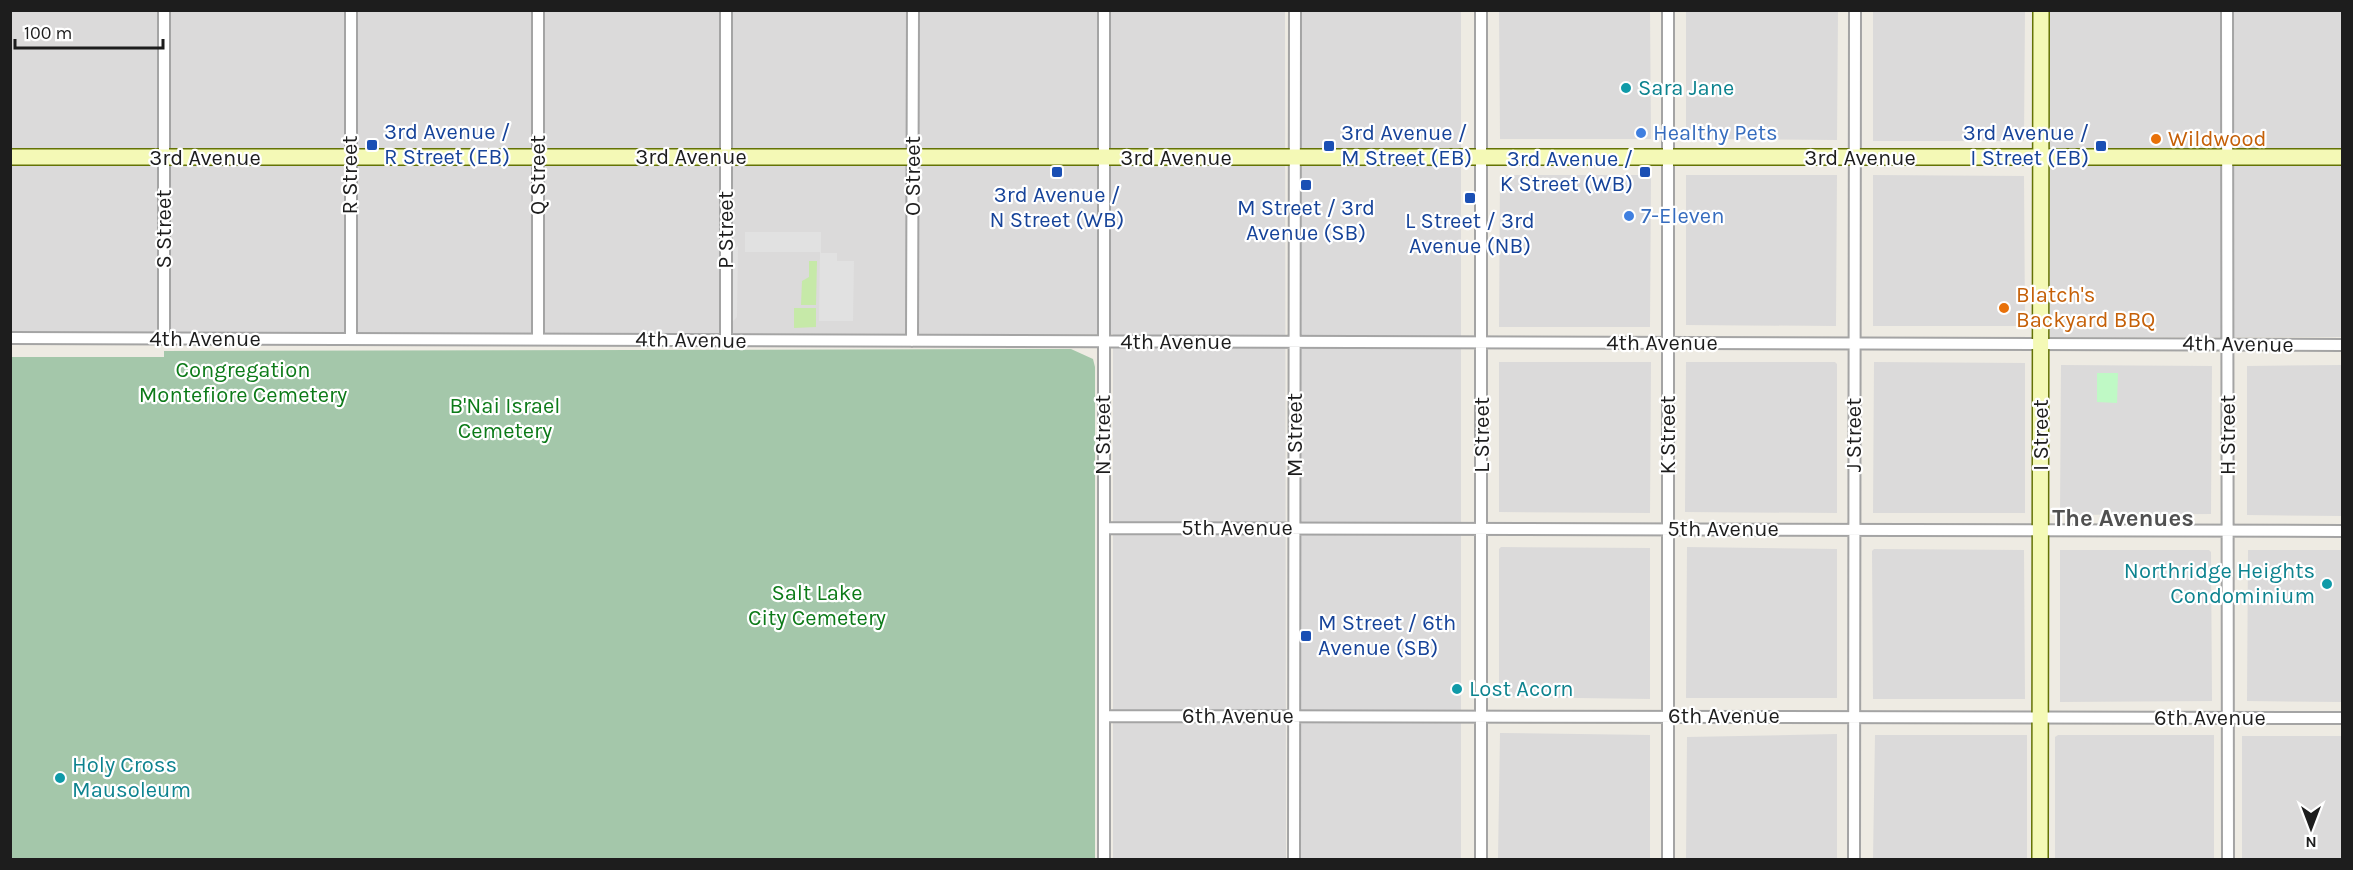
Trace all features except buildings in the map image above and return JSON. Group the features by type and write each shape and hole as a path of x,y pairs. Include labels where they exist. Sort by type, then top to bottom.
{"street":[{"name":"S Street","path":"164,10 164,339"},
{"name":"R Street","path":"351,10 351,339"},
{"name":"Q Street","path":"538,10 538,339"},
{"name":"P Street","path":"726,10 726,341"},
{"name":"O Street","path":"912,10 912,341"},
{"name":"N Street","path":"1104,10 1104,860"},
{"name":"M Street","path":"1294,860 1295,10"},
{"name":"L Street","path":"1481,860 1482,10"},
{"name":"K Street","path":"1668,10 1668,860"},
{"name":"J Street","path":"1854,860 1855,10"},
{"name":"I Street","path":"2040,860 2042,717 2041,10"},
{"name":"H Street","path":"2227,10 2228,860"},
{"name":"3rd Avenue","path":"10,157 2343,158"},
{"name":"4th Avenue","path":"10,338 2343,345"},
{"name":"5th Avenue","path":"1104,528 2343,531"},
{"name":"6th Avenue","path":"1105,716 2343,718"}],"shaded area":[{"path":"11,11 1285,11 1286,859 1113,859 1113,334 11,333"},
{"path":"1294,11 1461,11 1461,859 1297,859"},
{"path":"1499,11 1650,11 1651,139 1500,139"},
{"path":"1686,11 1838,11 1837,140 1686,139"},
{"path":"1873,11 2025,11 2024,141 1873,141"},
{"path":"2049,11 2342,11 2342,337 2047,337"},
{"path":"1500,175 1651,175 1650,327 1499,327"},
{"path":"1686,175 1837,175 1836,326 1686,325"},
{"path":"1873,175 2024,176 2025,326 1873,326"},
{"path":"745,232 821,232 821,253 837,253 837,261 854,261 853,321 819,321 820,252 745,252"},
{"path":"738,246 737,317 732,322 732,250"},
{"path":"1499,362 1651,362 1650,513 1499,512"},
{"path":"1686,362 1835,362 1837,364 1837,513 1685,512"},
{"path":"1874,362 2025,363 2025,513 1873,513"},
{"path":"2061,365 2212,366 2211,514 2060,515"},
{"path":"2342,365 2342,516 2247,515 2247,366"},
{"path":"1501,547 1650,548 1650,699 1499,697 1499,549"},
{"path":"1687,547 1837,549 1837,698 1686,698"},
{"path":"1874,549 2024,550 2025,699 1873,699 1872,551"},
{"path":"2060,550 2209,550 2211,552 2212,701 2060,702"},
{"path":"2248,550 2342,550 2342,702 2247,701"},
{"path":"1500,733 1650,735 1650,859 1498,859"},
{"path":"1837,734 1837,859 1686,859 1687,737"},
{"path":"1875,735 2027,735 2027,859 1873,859"},
{"path":"2058,735 2214,735 2214,859 2055,859 2055,737"},
{"path":"2242,736 2342,736 2342,859 2242,859"}],"green space":[{"path":"809,261 817,261 816,305 801,305 802,281 809,277"},
{"path":"794,308 816,308 816,327 794,328"},
{"name":"Salt Lake City Cemetery","path":"1071,349 1093,359 1095,367 1095,859 11,859 11,357 164,357 164,351"},
{"path":"2097,373 2118,373 2117,403 2097,402"}],"place":[{"name":"Sara Jane","path":"1626,88"},
{"name":"Healthy Pets","path":"1641,133"},
{"name":"Wildwood","path":"2156,139"},
{"name":"3rd Avenue / R Street (EB)","path":"372,145"},
{"name":"3rd Avenue / M Street (EB)","path":"1329,146"},
{"name":"3rd Avenue / I Street (EB)","path":"2101,146"},
{"name":"3rd Avenue / N Street (WB)","path":"1057,172"},
{"name":"3rd Avenue / K Street (WB)","path":"1645,172"},
{"name":"M Street / 3rd Avenue (SB)","path":"1306,185"},
{"name":"L Street / 3rd Avenue (NB)","path":"1470,198"},
{"name":"7-Eleven","path":"1629,216"},
{"name":"Blatch's Backyard BBQ","path":"2004,308"},
{"name":"Northridge Heights Condominium","path":"2327,584"},
{"name":"M Street / 6th Avenue (SB)","path":"1306,636"},
{"name":"Lost Acorn","path":"1457,689"},
{"name":"Holy Cross Mausoleum","path":"60,778"}],"district":[{"name":"The Avenues","path":"2123,518"}],"park label":[{"name":"Congregation Montefiore Cemetery","path":"243,382"},
{"name":"B'Nai Israel Cemetery","path":"505,419"}]}
